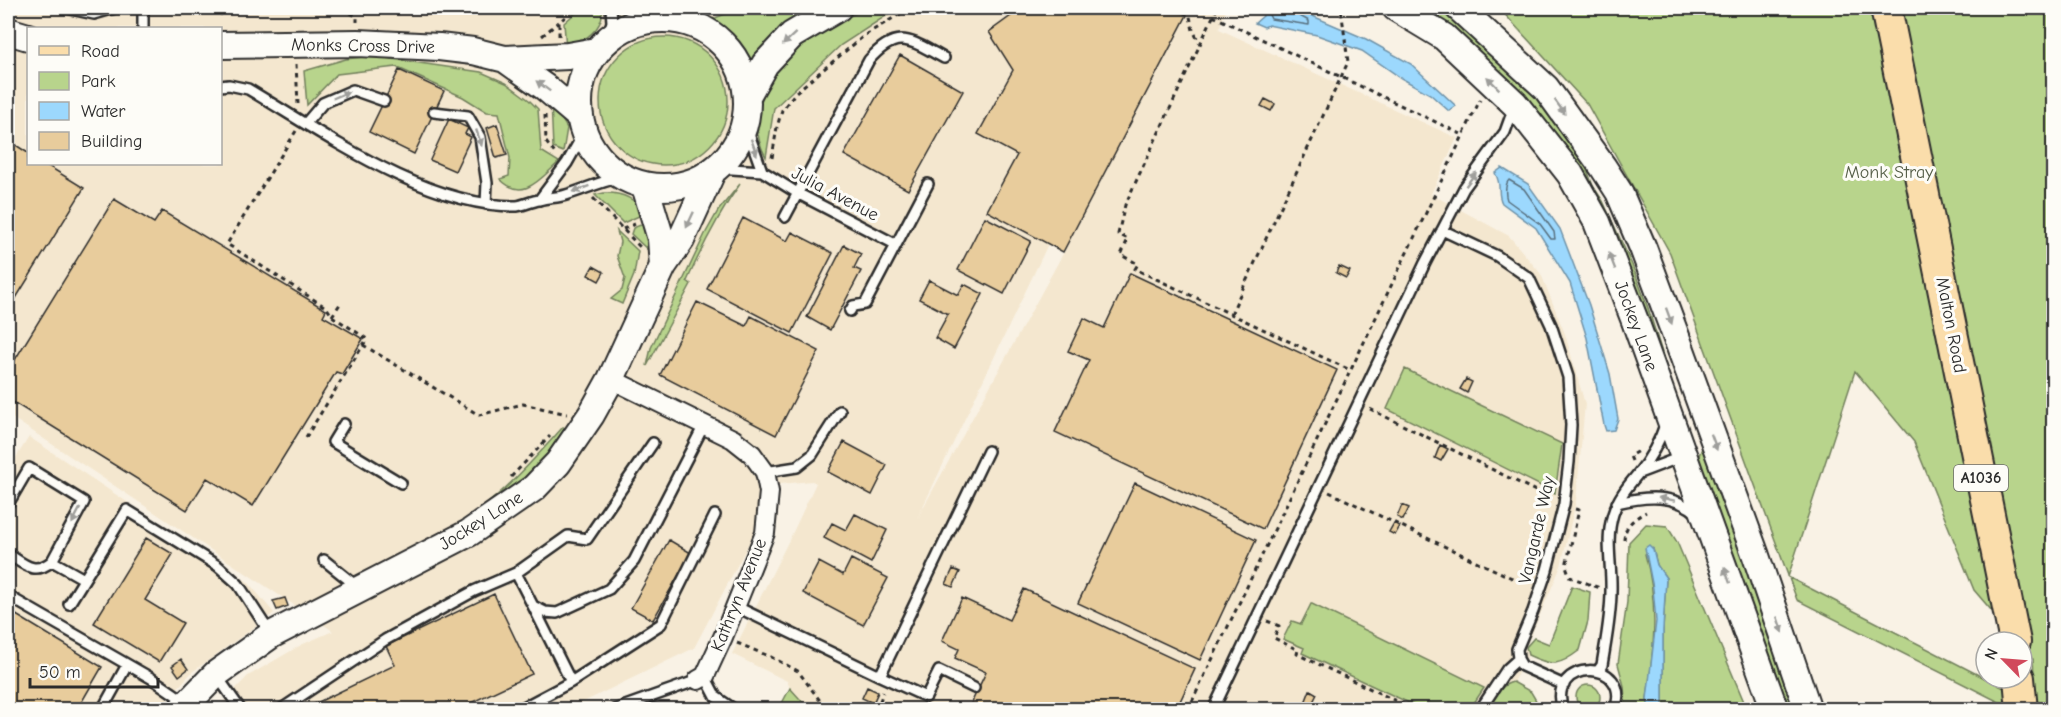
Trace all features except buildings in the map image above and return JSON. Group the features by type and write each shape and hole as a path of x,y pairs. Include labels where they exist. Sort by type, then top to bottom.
{"main road":[{"name":"Malton Road","path":"1886,8 2013,630"},
{"path":"2020,690 2022,710"}],"street":[{"path":"673,15 707,30 727,47 741,70 747,96 745,123 734,148 714,170 680,186 662,187 633,181 606,166 593,150 581,124 579,93 584,70 601,45 626,26 649,19 709,8"},
{"path":"747,96 765,64 792,35 838,8"},
{"name":"Jockey Lane","path":"1396,8 1444,37 1515,104 1570,174 1597,222 1775,710"},
{"name":"Jockey Lane","path":"1459,8 1546,88 1604,167 1619,192 1643,248 1680,347 1756,556 1808,710"},
{"path":"8,31 27,37"},
{"name":"Monks Cross Drive","path":"222,45 358,43 439,47 472,51 505,59 568,56 601,45"},
{"name":"Monks Cross Drive","path":"505,59 546,88 581,124"},
{"name":"Jockey Lane","path":"184,706 216,674 271,635 469,533 534,488 558,463 578,435 611,379 663,266 681,240 714,170"},
{"path":"633,181 661,239 663,266"},
{"path":"1680,347 1684,407 1693,433 1693,441 1683,456"},
{"path":"611,379 733,439 752,454 765,472"},
{"name":"Kathryn Avenue","path":"701,678 723,637 765,533 769,492 765,472"}],"lane":[{"path":"66,8 94,14 115,8"},
{"path":"142,8 143,27"},
{"path":"601,45 612,22 611,8"},
{"path":"785,218 869,60 880,48 899,39 911,41 944,58"},
{"path":"222,86 248,89 390,171 440,192 486,204 520,206 540,199 564,196 602,181 633,181"},
{"path":"303,121 323,103 353,90 384,101"},
{"path":"1212,710 1442,230 1464,188 1505,132 1515,104"},
{"path":"434,112 468,116 480,137 487,183 486,204"},
{"path":"745,123 762,171"},
{"path":"540,199 567,163 581,124"},
{"name":"Julia Avenue","path":"714,170 762,171 799,194 897,239 910,240"},
{"path":"850,311 853,306 865,304 893,258 897,239 928,184"},
{"name":"Vangarde Way","path":"1442,230 1497,256 1529,278 1551,325 1568,377 1570,434 1564,504 1547,570 1517,649 1518,659"},
{"path":"765,472 797,466 813,455 840,411"},
{"path":"1598,670 1602,665 1612,588 1608,547 1610,526 1617,503 1658,444 1668,414"},
{"path":"344,424 333,442 401,483"},
{"path":"533,606 545,612 557,613 609,589 634,561 704,424"},
{"path":"280,710 385,640 474,591 516,573 568,536 587,539 652,443"},
{"path":"880,676 988,451"},
{"path":"1639,473 1683,456"},
{"path":"8,504 29,468 84,502 52,561 44,568 34,569 8,554"},
{"path":"1617,503 1640,498 1666,499 1678,502 1695,512 1709,525"},
{"path":"69,604 127,510 218,566 238,584 271,635"},
{"path":"522,708 570,682 661,624 715,515"},
{"path":"324,560 361,590"},
{"path":"52,561 84,579"},
{"path":"516,573 570,682"},
{"path":"8,596 127,665 184,706"},
{"path":"735,606 926,697 939,671 974,688"},
{"path":"1480,710 1507,669 1518,659 1522,666 1564,685"},
{"path":"102,710 127,665"},
{"path":"1563,710 1561,694 1567,680 1578,672 1598,670 1612,680 1616,687 1618,695 1615,710"},
{"path":"216,674 241,710"},
{"path":"614,710 701,678 716,697 735,710"}],"path":[{"path":"343,8 357,17 357,25"},
{"path":"559,39 559,22 576,8"},
{"path":"1188,8 1193,30 1200,44"},
{"path":"1217,8 1125,206 1118,234 1128,239 1121,255 1138,264 1135,269 1350,370"},
{"path":"1231,314 1348,62 1341,8"},
{"path":"1213,16 1463,135"},
{"path":"296,64 296,83 303,121 227,244 327,308 332,316 367,339 306,437"},
{"path":"1188,710 1481,98"},
{"path":"544,108 546,142 552,153 560,158"},
{"path":"592,197 641,248"},
{"path":"332,316 340,304"},
{"path":"363,345 478,415 523,404 569,415 562,422"},
{"path":"1339,393 1579,510 1566,566 1570,577 1598,588 1612,588"},
{"path":"508,479 555,430"},
{"path":"1298,478 1514,579"},
{"path":"1623,548 1624,533 1631,521 1645,512 1654,512"},
{"path":"1237,608 1279,626 1275,638 1298,650 1297,654 1415,710"},
{"path":"723,637 798,671 826,710"},
{"path":"877,710 884,694 880,676"}],"shaded area":[{"path":"8,8 1227,8 1219,29 1457,138 1431,194 1509,236 1541,274 1565,334 1585,404 1576,501 1561,566 1526,647 1528,655 1513,682 1501,688 1486,709 809,709 790,688 787,681 732,654 816,483 812,481 780,484 694,648 569,709 216,709 248,676 301,645 333,631 8,415","holes":["1049,242 1065,250 918,517"]},
{"path":"29,437 248,582 274,613 192,672 159,709 8,709 8,470"}],"green space":[{"path":"581,8 602,8 600,22 592,34 566,48 564,23"},
{"path":"741,8 818,8 749,71 732,43 707,21"},
{"path":"868,8 898,8 841,45 774,108 766,157 757,126 763,95 770,80 790,53 802,42 834,23"},
{"path":"1414,8 1439,8 1489,45 1540,99 1580,151 1593,186 1603,201 1632,265 1678,404 1674,405 1590,190"},
{"name":"Monk Stray","path":"1499,8 2053,8 2053,709 2036,709 2034,630 2008,630 1974,590 1914,442 1855,371 1788,576 1670,253 1587,104"},
{"path":"664,37 689,42 709,56 723,76 728,101 723,126 709,146 689,160 664,165 639,160 619,146 605,126 600,101 605,76 619,56 639,42"},
{"path":"371,56 481,72 506,83 538,109 541,151 559,162 531,186 516,189 508,186 500,179 509,176 510,158 499,113 487,112 463,97 396,67 337,74 307,105 304,71 346,59"},
{"path":"551,101 567,128 563,152 553,148"},
{"path":"740,184 705,244 687,281 691,284 647,366 651,348 705,234 718,211"},
{"path":"604,193 628,197 646,213 623,223 595,195"},
{"path":"648,222 648,250 631,234 633,228"},
{"path":"617,231 638,251 634,275 622,304 611,299 622,290 625,278 617,256 620,242"},
{"path":"1405,369 1562,444 1555,493 1387,409"},
{"path":"1689,408 1796,709 1782,709 1697,460 1702,448"},
{"path":"563,427 567,429 541,462 520,483 468,525 445,531 479,510 509,485"},
{"path":"1646,524 1667,526 1677,542 1747,709 1663,709 1663,630 1666,578 1657,565 1653,549 1645,554 1654,608 1652,662 1647,699 1649,709 1623,709 1624,686 1618,664 1627,602 1629,542"},
{"path":"1789,577 1974,672 1974,689 1797,600"},
{"path":"1572,586 1590,592 1588,621 1580,650 1556,663 1544,662 1528,655 1526,647 1534,638 1549,644"},
{"path":"1311,604 1484,688 1470,709 1422,709 1302,653 1304,648 1283,639 1292,621 1301,624"},
{"path":"1513,682 1531,692 1541,709 1486,709 1500,689"},
{"path":"1588,685 1597,688 1600,697 1597,706 1588,709 1579,706 1576,697 1579,688"},
{"path":"790,688 809,709 779,709"},
{"path":"1975,690 2006,690 2007,706"}],"water":[{"path":"1249,8 1294,8 1366,39 1411,64 1456,106 1449,111 1430,94 1401,78 1362,51 1317,35 1268,25 1264,27 1255,23 1263,16 1262,12 1249,10"},
{"path":"1502,168 1528,184 1560,229 1589,305 1610,374 1618,419 1614,430 1606,431 1604,425 1587,338 1570,283 1536,228 1502,203 1499,182 1495,173"},
{"path":"1649,545 1653,549 1657,565 1666,578 1663,630 1663,709 1649,709 1647,699 1656,621 1653,588 1645,548"}]}
